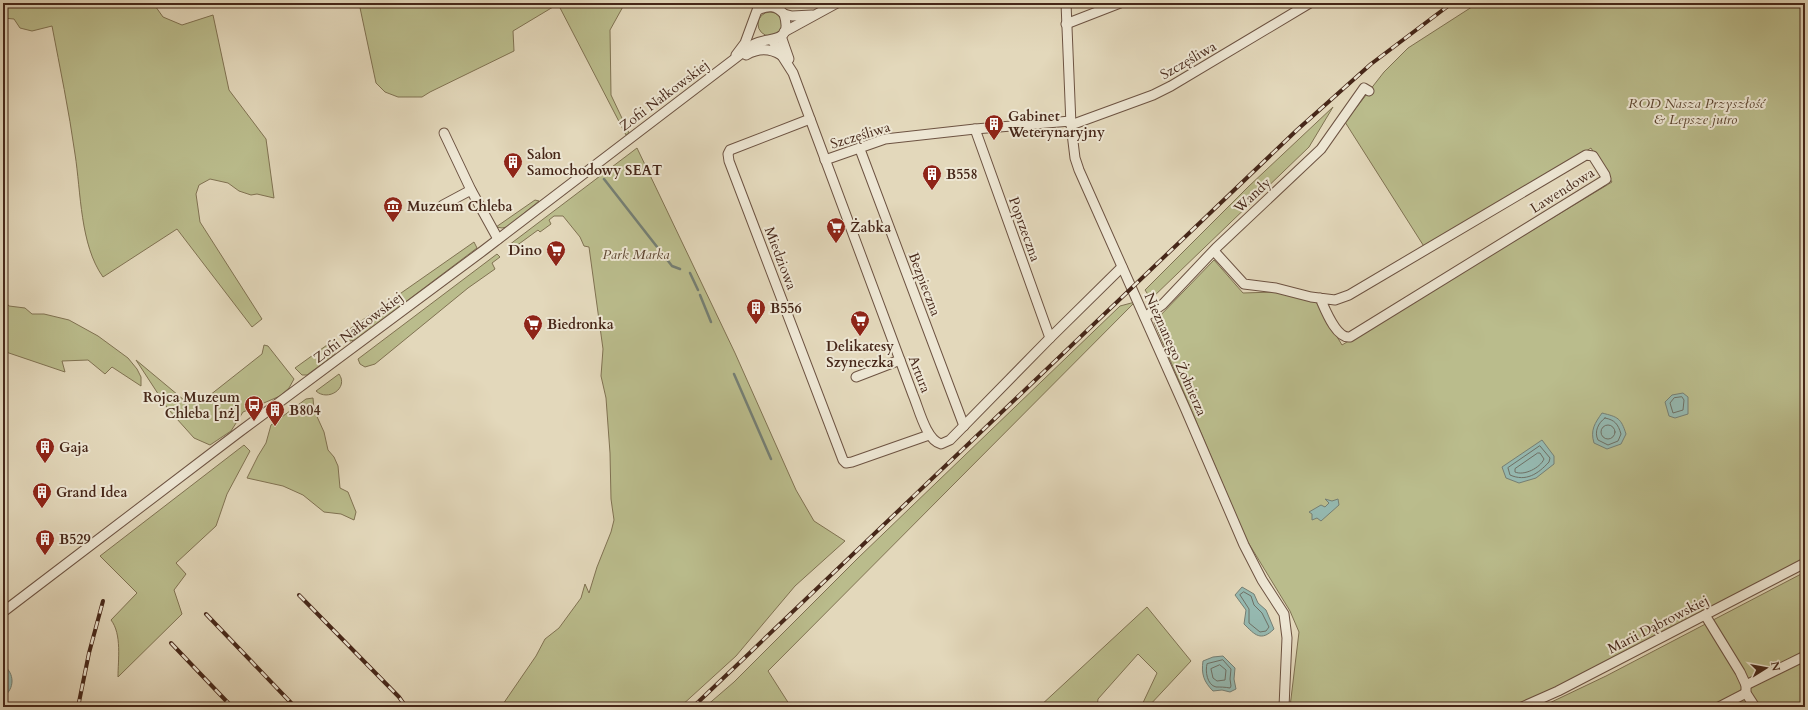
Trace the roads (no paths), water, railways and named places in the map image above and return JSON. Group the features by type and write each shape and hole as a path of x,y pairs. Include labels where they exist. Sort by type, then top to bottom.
{"street":[{"path":"729,63 754,44 783,34 814,14 837,3"},
{"name":"Nieznanego Żołnierza","path":"1066,3 1071,123 1075,158 1244,545 1262,580 1284,614 1287,638 1284,707"},
{"path":"1066,24 1120,3"},
{"name":"Szczęśliwa","path":"825,160 885,139 975,129 1071,123 1153,95 1171,86 1310,3"},
{"path":"729,63 745,43 759,6 775,5 784,14 792,16 814,14"},
{"path":"783,34 786,26 784,14"},
{"path":"753,20 755,31 762,38 769,40"},
{"name":"Artura","path":"783,34 791,70 929,435"},
{"name":"Artura","path":"769,40 791,70"},
{"path":"729,63 756,50 772,50 782,56"},
{"name":"Zofii Nałkowskiej","path":"3,612 729,63"},
{"name":"Wandy","path":"1145,317 1163,304 1214,251 1321,149 1364,88 1369,91"},
{"name":"Miedziowa","path":"810,119 730,150 728,154 842,458 844,462 852,462 929,435"},
{"name":"Poprzeczna","path":"975,129 1050,338"},
{"path":"444,133 498,239"},
{"name":"Bezpieczna","path":"861,152 964,426"},
{"name":"Lawendowa","path":"1214,251 1244,284 1276,288 1335,300 1349,296 1586,155 1593,156 1605,175 1606,179 1603,181 1350,337 1345,337 1338,332 1320,298"},
{"path":"443,205 472,190"},
{"path":"929,435 937,443 945,443 950,440 1122,267"},
{"path":"856,377 900,360"},
{"name":"Marii Dąbrowskiej","path":"1522,707 1565,687 1805,563"},
{"path":"1706,615 1740,672 1755,707"},
{"path":"1719,707 1746,689 1805,656"}],"water":[{"path":"1683,393 1688,397 1688,414 1675,418 1669,416 1665,402 1672,395"},
{"path":"1602,413 1615,417 1620,421 1626,434 1621,444 1607,449 1594,443 1593,430"},
{"path":"1542,440 1554,456 1554,464 1536,478 1519,483 1506,478 1502,467"},
{"path":"1325,499 1332,501 1338,499 1339,505 1321,521 1317,518 1312,520 1312,514 1309,512 1321,505 1325,507 1329,503"},
{"path":"1242,587 1254,594 1258,603 1266,610 1274,629 1269,633 1258,636 1244,624 1246,610 1235,595"},
{"path":"1223,656 1235,668 1234,679 1236,689 1230,692 1222,690 1213,691 1205,681 1202,670 1203,661 1213,657"},
{"path":"3,665 10,672 12,681 10,690 3,697"}],"waterway":[{"path":"604,179 672,266 680,269"},
{"path":"690,273 698,290"},
{"path":"700,295 711,322"},
{"path":"734,374 771,459"}],"railway":[{"path":"693,707 1297,130 1371,64 1452,3"},
{"path":"299,595 399,697 406,707"},
{"path":"78,707 89,653 103,601"},
{"path":"206,614 295,707"},
{"path":"171,643 232,707"}],"place":[{"name":"Gabinet Weterynaryjny","path":"994,141"},
{"name":"Salon Samochodowy SEAT","path":"513,179"},
{"name":"B558","path":"932,191"},
{"name":"Muzeum Chleba","path":"393,223"},
{"name":"Żabka","path":"836,244"},
{"name":"Dino","path":"556,267"},
{"name":"B556","path":"756,325"},
{"name":"Delikatesy Szyneczka","path":"860,337"},
{"name":"Biedronka","path":"533,341"},
{"name":"Rojca Muzeum Chleba [nż]","path":"254,422"},
{"name":"B804","path":"275,427"},
{"name":"Gaja","path":"45,464"},
{"name":"Grand Idea","path":"42,509"},
{"name":"B529","path":"45,556"}],"park label":[{"name":"ROD Nasza Przyszłość & Lepsze jutro","path":"1696,112"},
{"name":"Park Marka","path":"636,254"}]}
